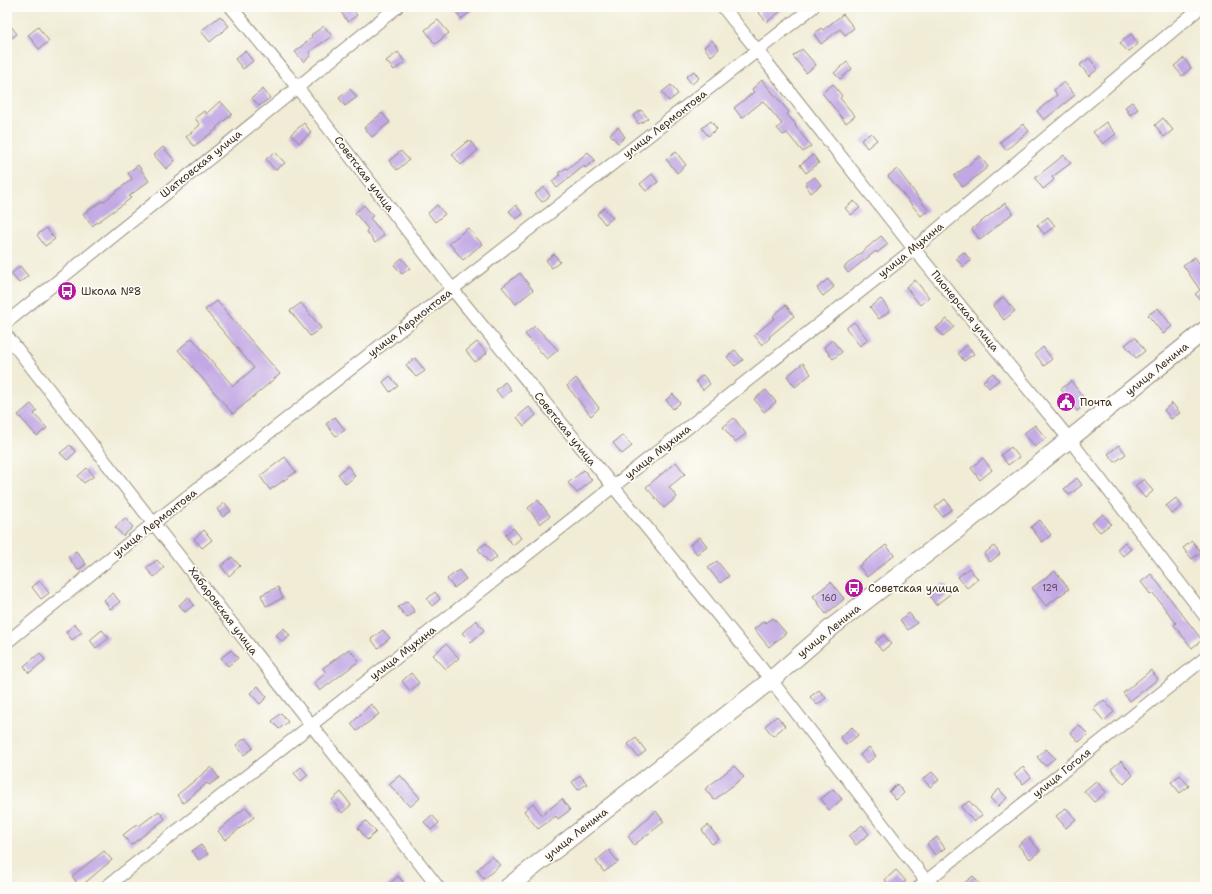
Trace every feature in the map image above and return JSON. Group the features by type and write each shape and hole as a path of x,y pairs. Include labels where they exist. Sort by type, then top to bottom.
{"main road":[{"name":"улица Ленина","path":"508,887 771,680 832,627 1070,440 1205,330"}],"street":[{"name":"Советская улица","path":"231,7 297,86 452,290 771,680 925,885"},
{"name":"Шатковская улица","path":"7,322 297,86 397,7"},
{"name":"Пионерская улица","path":"723,7 914,249 1070,440 1205,616"},
{"name":"улица Лермонтова","path":"7,642 155,522 814,7"},
{"name":"улица Мухина","path":"106,887 914,249 1201,7"},
{"name":"Хабаровская улица","path":"7,336 155,522 311,726 438,887"},
{"name":"улица Гоголя","path":"925,885 1205,658"}],"building":[{"path":"347,7 351,7 357,15 348,22 341,12"},
{"path":"452,7 477,7 461,19"},
{"path":"765,7 786,7 767,22 759,13"},
{"path":"843,14 854,28 845,35 840,29 821,44 814,34 821,28 823,30"},
{"path":"220,16 229,26 210,42 201,31"},
{"path":"438,20 449,33 435,44 425,30"},
{"path":"7,21 17,34 7,42"},
{"path":"324,26 332,36 309,52 311,55 304,62 295,52 312,37 311,35"},
{"path":"38,27 49,41 39,49 28,35"},
{"path":"1131,34 1138,44 1128,52 1120,43"},
{"path":"712,40 719,49 711,56 704,47"},
{"path":"802,49 816,65 806,73 793,56"},
{"path":"245,51 253,61 243,69 235,59"},
{"path":"398,52 405,62 394,70 386,61"},
{"path":"1089,58 1098,69 1089,76 1080,65"},
{"path":"1184,58 1191,68 1182,76 1174,66"},
{"path":"847,62 852,69 840,79 834,73"},
{"path":"694,71 699,78 692,84 686,77"},
{"path":"762,80 789,112 787,114 811,146 803,152 787,133 783,135 777,128 782,124 763,101 742,118 734,108 754,92 752,89"},
{"path":"1064,82 1075,95 1044,120 1037,111 1057,95 1054,90"},
{"path":"833,84 842,96 840,98 855,116 846,123 822,93"},
{"path":"671,85 678,94 669,101 662,92"},
{"path":"263,89 270,98 259,106 252,98"},
{"path":"350,89 357,97 345,106 339,98"},
{"path":"220,101 232,114 216,128 217,129 194,146 186,137 200,125 195,118 204,111 206,114"},
{"path":"1132,102 1138,109 1130,115 1125,107"},
{"path":"641,110 648,118 639,124 633,116"},
{"path":"382,113 390,122 372,137 364,128"},
{"path":"1163,118 1173,130 1164,137 1155,125"},
{"path":"711,121 717,129 708,136 702,128"},
{"path":"1106,122 1116,134 1103,144 1093,132"},
{"path":"304,123 311,132 299,143 291,134"},
{"path":"1023,124 1029,131 1006,150 1000,142"},
{"path":"618,127 625,137 618,143 610,134"},
{"path":"871,133 877,140 867,148 861,140"},
{"path":"469,140 478,150 461,165 452,154"},
{"path":"163,147 175,161 166,169 154,155"},
{"path":"401,151 409,160 397,170 389,161"},
{"path":"275,152 285,163 275,170 266,159"},
{"path":"588,152 595,160 585,168 584,166 557,188 552,181 560,175 558,173 566,168 567,169"},
{"path":"676,152 686,165 677,173 666,159"},
{"path":"813,155 819,163 806,173 800,165"},
{"path":"1064,155 1071,163 1052,177 1054,180 1043,189 1035,178"},
{"path":"980,156 988,167 963,187 954,176"},
{"path":"138,165 149,181 129,196 131,198 92,226 83,214 102,201 103,202 132,179 128,173"},
{"path":"897,169 928,210 921,216 888,176"},
{"path":"652,174 658,182 646,191 640,184"},
{"path":"815,177 821,185 811,193 805,184"},
{"path":"544,187 550,196 542,202 535,194"},
{"path":"854,201 860,208 851,215 845,208"},
{"path":"1005,203 1013,213 980,240 972,229"},
{"path":"364,205 373,216 370,218 384,235 375,243 366,231 368,229 355,213"},
{"path":"437,205 445,214 435,222 428,213"},
{"path":"516,205 523,214 516,219 509,211"},
{"path":"604,208 613,218 605,224 597,214"},
{"path":"1048,217 1055,226 1044,234 1037,225"},
{"path":"46,228 55,239 45,246 37,235"},
{"path":"468,228 482,244 463,260 449,243"},
{"path":"881,236 888,244 877,253 876,251 848,273 844,267"},
{"path":"964,252 971,261 963,267 956,258"},
{"path":"554,254 560,262 552,268 546,260"},
{"path":"1195,257 1205,272 1205,305 1195,294 1200,290 1183,265"},
{"path":"402,258 410,268 402,274 394,265"},
{"path":"20,266 28,276 19,283 11,274"},
{"path":"520,273 533,290 516,304 502,287"},
{"path":"828,279 834,287 823,296 817,288"},
{"path":"915,280 929,297 920,305 906,287"},
{"path":"1003,297 1015,311 1004,320 993,306"},
{"path":"881,299 890,311 879,319 870,307"},
{"path":"217,301 280,374 233,414 178,350 192,338 233,386 254,368 205,310"},
{"path":"301,303 321,328 310,336 290,311"},
{"path":"786,305 794,316 769,337 770,338 762,345 754,335 775,318 773,316"},
{"path":"1158,308 1172,326 1163,334 1148,315"},
{"path":"947,319 954,327 943,336 936,328"},
{"path":"854,322 868,340 860,346 846,328"},
{"path":"535,326 558,350 547,359 525,334"},
{"path":"1135,337 1145,351 1136,358 1125,345"},
{"path":"832,340 842,352 833,359 824,347"},
{"path":"477,342 487,353 475,362 466,351"},
{"path":"967,345 974,354 964,361 958,353"},
{"path":"1043,347 1052,359 1044,366 1035,354"},
{"path":"735,350 743,360 735,366 727,357"},
{"path":"415,358 425,371 416,377 406,365"},
{"path":"803,363 811,374 795,387 787,376"},
{"path":"993,373 999,380 989,388 983,381"},
{"path":"703,375 710,384 703,390 696,381"},
{"path":"390,376 398,386 390,392 383,382"},
{"path":"576,378 599,408 591,416 567,386"},
{"path":"1071,381 1087,402 1077,411 1061,389"},
{"path":"505,382 511,390 502,398 496,390"},
{"path":"766,390 776,402 764,412 754,399"},
{"path":"673,394 680,403 673,409 666,400"},
{"path":"1172,403 1180,413 1171,419 1164,410"},
{"path":"31,404 37,411 34,414 47,428 37,436 18,415"},
{"path":"529,407 536,415 524,426 517,417"},
{"path":"335,417 345,430 336,436 326,424"},
{"path":"734,418 746,434 735,442 723,427"},
{"path":"1035,425 1046,438 1035,447 1024,433"},
{"path":"623,435 632,446 622,454 613,443"},
{"path":"70,445 76,452 67,460 60,453"},
{"path":"1119,445 1126,454 1115,462 1108,454"},
{"path":"1011,447 1019,457 1008,465 1001,455"},
{"path":"285,457 296,472 270,490 260,476"},
{"path":"983,458 992,470 980,480 971,468"},
{"path":"676,462 685,474 669,487 677,497 664,508 646,487"},
{"path":"348,466 355,476 346,484 338,474"},
{"path":"87,468 94,476 84,483 78,476"},
{"path":"584,470 592,480 577,493 568,483"},
{"path":"1077,478 1082,485 1069,495 1064,489"},
{"path":"1144,479 1153,491 1145,498 1135,486"},
{"path":"1176,498 1182,506 1172,514 1166,506"},
{"path":"945,499 952,509 942,516 935,507"},
{"path":"538,500 550,516 540,524 528,508"},
{"path":"225,503 231,511 223,517 217,509"},
{"path":"1103,514 1111,524 1100,532 1092,523"},
{"path":"125,518 133,527 123,536 115,527"},
{"path":"1040,520 1051,535 1042,542 1031,527"},
{"path":"513,528 521,538 513,545 505,535"},
{"path":"204,530 212,540 202,548 194,539"},
{"path":"700,537 707,546 697,554 690,545"},
{"path":"1192,541 1201,552 1192,559 1183,548"},
{"path":"1125,542 1131,549 1123,556 1117,549"},
{"path":"486,543 497,557 489,563 478,549"},
{"path":"886,545 894,555 867,577 859,566"},
{"path":"994,546 1000,554 990,562 984,554"},
{"path":"76,551 86,564 78,570 68,557"},
{"path":"232,557 240,566 229,576 221,566"},
{"path":"157,560 164,568 154,577 146,568"},
{"path":"717,561 729,576 720,583 708,568"},
{"path":"969,568 978,579 967,588 958,577"},
{"path":"459,570 466,579 454,588 447,579"},
{"path":"1055,571 1069,589 1046,606 1032,588"},
{"path":"1151,574 1202,640 1192,648 1174,625 1176,623 1153,593 1151,595 1141,582"},
{"path":"40,581 49,593 41,599 32,587"},
{"path":"831,582 844,599 826,614 813,596"},
{"path":"943,584 950,594 936,605 929,595"},
{"path":"278,587 283,598 266,606 261,595"},
{"path":"435,592 440,599 432,606 427,599"},
{"path":"113,593 120,602 110,609 104,600"},
{"path":"188,597 194,605 185,612 179,605"},
{"path":"407,601 415,612 407,618 398,607"},
{"path":"909,613 917,623 908,630 900,620"},
{"path":"773,618 786,633 769,647 754,629 764,621 766,623"},
{"path":"476,620 484,630 471,642 462,633"},
{"path":"75,624 82,632 72,640 66,632"},
{"path":"284,628 290,636 282,642 276,635"},
{"path":"102,630 109,638 96,648 90,640"},
{"path":"383,630 390,638 378,648 371,639"},
{"path":"884,635 891,644 882,651 875,642"},
{"path":"446,644 459,658 446,669 433,655"},
{"path":"349,649 359,661 320,691 314,683 326,673 323,668"},
{"path":"231,650 238,658 228,666 221,658"},
{"path":"40,653 45,660 29,673 24,666"},
{"path":"1151,670 1158,679 1130,701 1123,693"},
{"path":"411,673 419,683 410,691 402,681"},
{"path":"258,686 267,697 260,704 250,693"},
{"path":"819,690 826,698 817,705 810,697"},
{"path":"1104,700 1114,712 1104,721 1093,708"},
{"path":"371,704 379,714 357,731 351,724"},
{"path":"281,713 288,722 279,729 272,721"},
{"path":"777,716 785,726 773,736 765,726"},
{"path":"1079,725 1088,734 1079,742 1071,733"},
{"path":"852,727 858,735 846,745 840,737"},
{"path":"245,738 253,748 244,755 236,745"},
{"path":"636,738 646,751 638,757 628,744"},
{"path":"869,747 876,756 867,763 860,755"},
{"path":"1046,749 1055,758 1045,766 1037,757"},
{"path":"1121,761 1133,775 1124,784 1111,769"},
{"path":"734,766 744,777 714,800 705,789"},
{"path":"211,767 219,778 209,785 207,783 183,803 177,795"},
{"path":"301,767 308,775 301,781 294,773"},
{"path":"1023,767 1031,777 1023,784 1014,775"},
{"path":"932,772 939,780 930,787 923,779"},
{"path":"400,775 420,798 410,807 389,784"},
{"path":"580,775 587,784 578,790 572,782"},
{"path":"1180,775 1189,786 1180,793 1171,782"},
{"path":"1096,781 1106,792 1094,802 1084,791"},
{"path":"897,784 904,793 896,800 889,792"},
{"path":"833,789 842,799 829,810 821,799"},
{"path":"999,789 1007,798 998,806 990,798"},
{"path":"341,792 351,805 342,813 332,800"},
{"path":"562,799 570,810 558,819 556,816 538,829 524,811 533,803 542,815"},
{"path":"969,801 982,815 974,822 961,807"},
{"path":"246,807 254,817 225,840 218,831"},
{"path":"1066,808 1076,819 1066,828 1056,816"},
{"path":"159,811 165,819 131,845 123,835 137,824 139,826"},
{"path":"656,811 664,822 634,845 628,836"},
{"path":"432,815 439,823 431,830 424,822"},
{"path":"366,821 376,832 367,840 358,828"},
{"path":"708,825 719,839 712,844 702,830"},
{"path":"862,825 869,834 856,845 849,836"},
{"path":"937,837 945,848 935,855 927,844"},
{"path":"1028,837 1040,851 1030,859 1018,845"},
{"path":"201,845 208,854 199,860 192,851"},
{"path":"609,850 618,862 604,872 596,861"},
{"path":"104,851 112,860 80,887 72,876"},
{"path":"492,856 500,865 484,879 477,870"},
{"path":"896,870 906,881 899,887 891,887 885,880"},
{"path":"398,876 407,887 386,887"},
{"path":"973,876 982,887 959,887"}],"place":[{"name":"Школа №8","path":"67,291"},
{"name":"Почта","path":"1066,402"},
{"name":"Советская улица","path":"854,588"}]}
